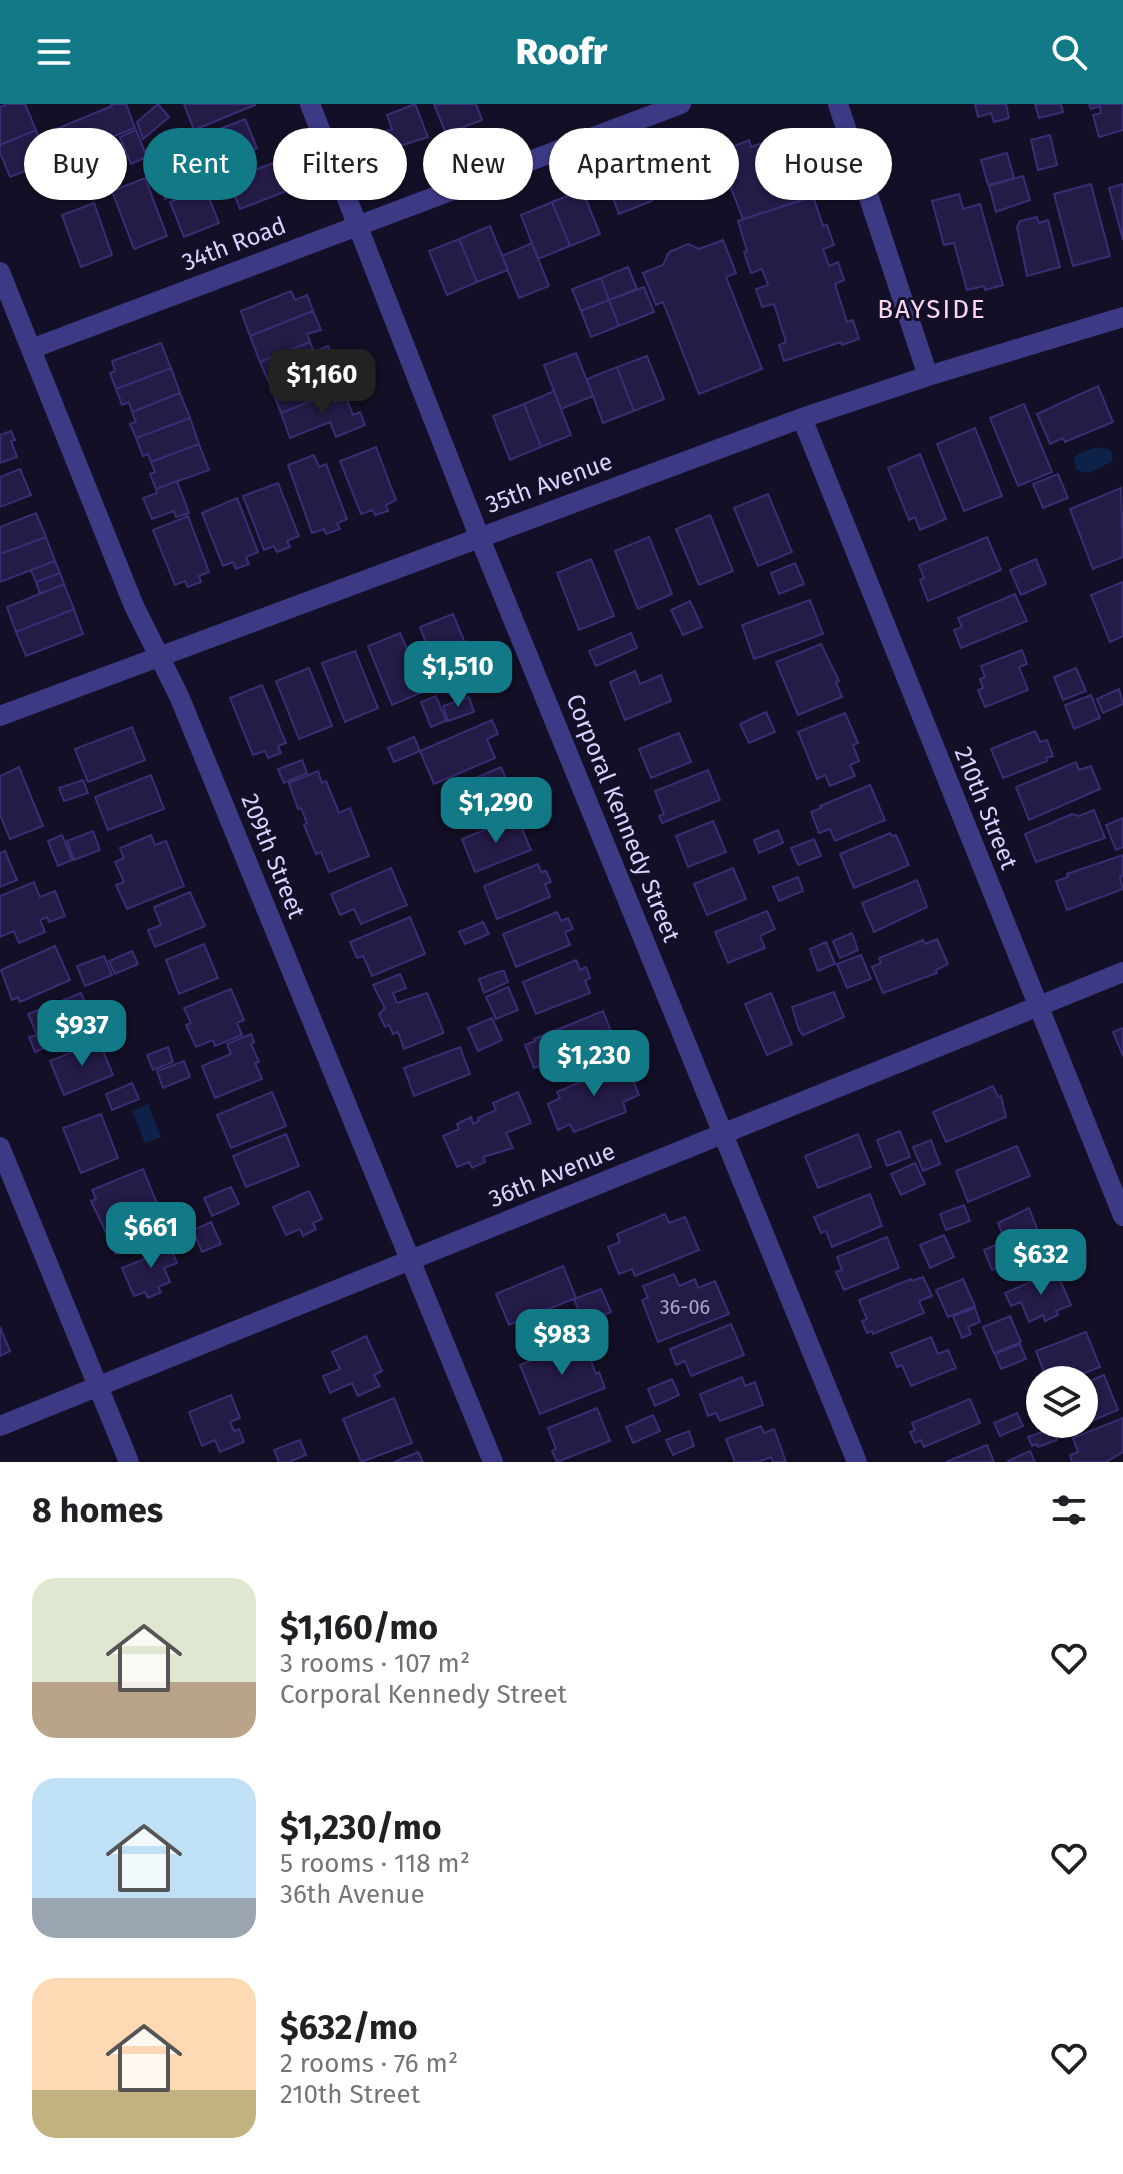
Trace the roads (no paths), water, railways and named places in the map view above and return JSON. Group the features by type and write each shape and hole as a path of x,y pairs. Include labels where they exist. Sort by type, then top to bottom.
{"street":[{"name":"Corporal Kennedy Street","path":"310,104 479,536 857,1462"},
{"name":"34th Road","path":"31,349 681,104"},
{"path":"838,104 928,376"},
{"name":"209th Street","path":"0,272 134,606 179,696 493,1462"},
{"name":"35th Avenue","path":"0,716 802,418 1123,317"},
{"name":"210th Street","path":"802,418 1123,1216"},
{"name":"36th Avenue","path":"0,1426 1123,972"},
{"path":"0,1147 129,1462"}],"water":[{"path":"1098,447 1110,450 1112,462 1088,473 1076,470 1074,458 1079,453"},
{"path":"148,1104 161,1137 145,1143 132,1111"}],"district":[{"name":"BAYSIDE","path":"932,309"}]}
